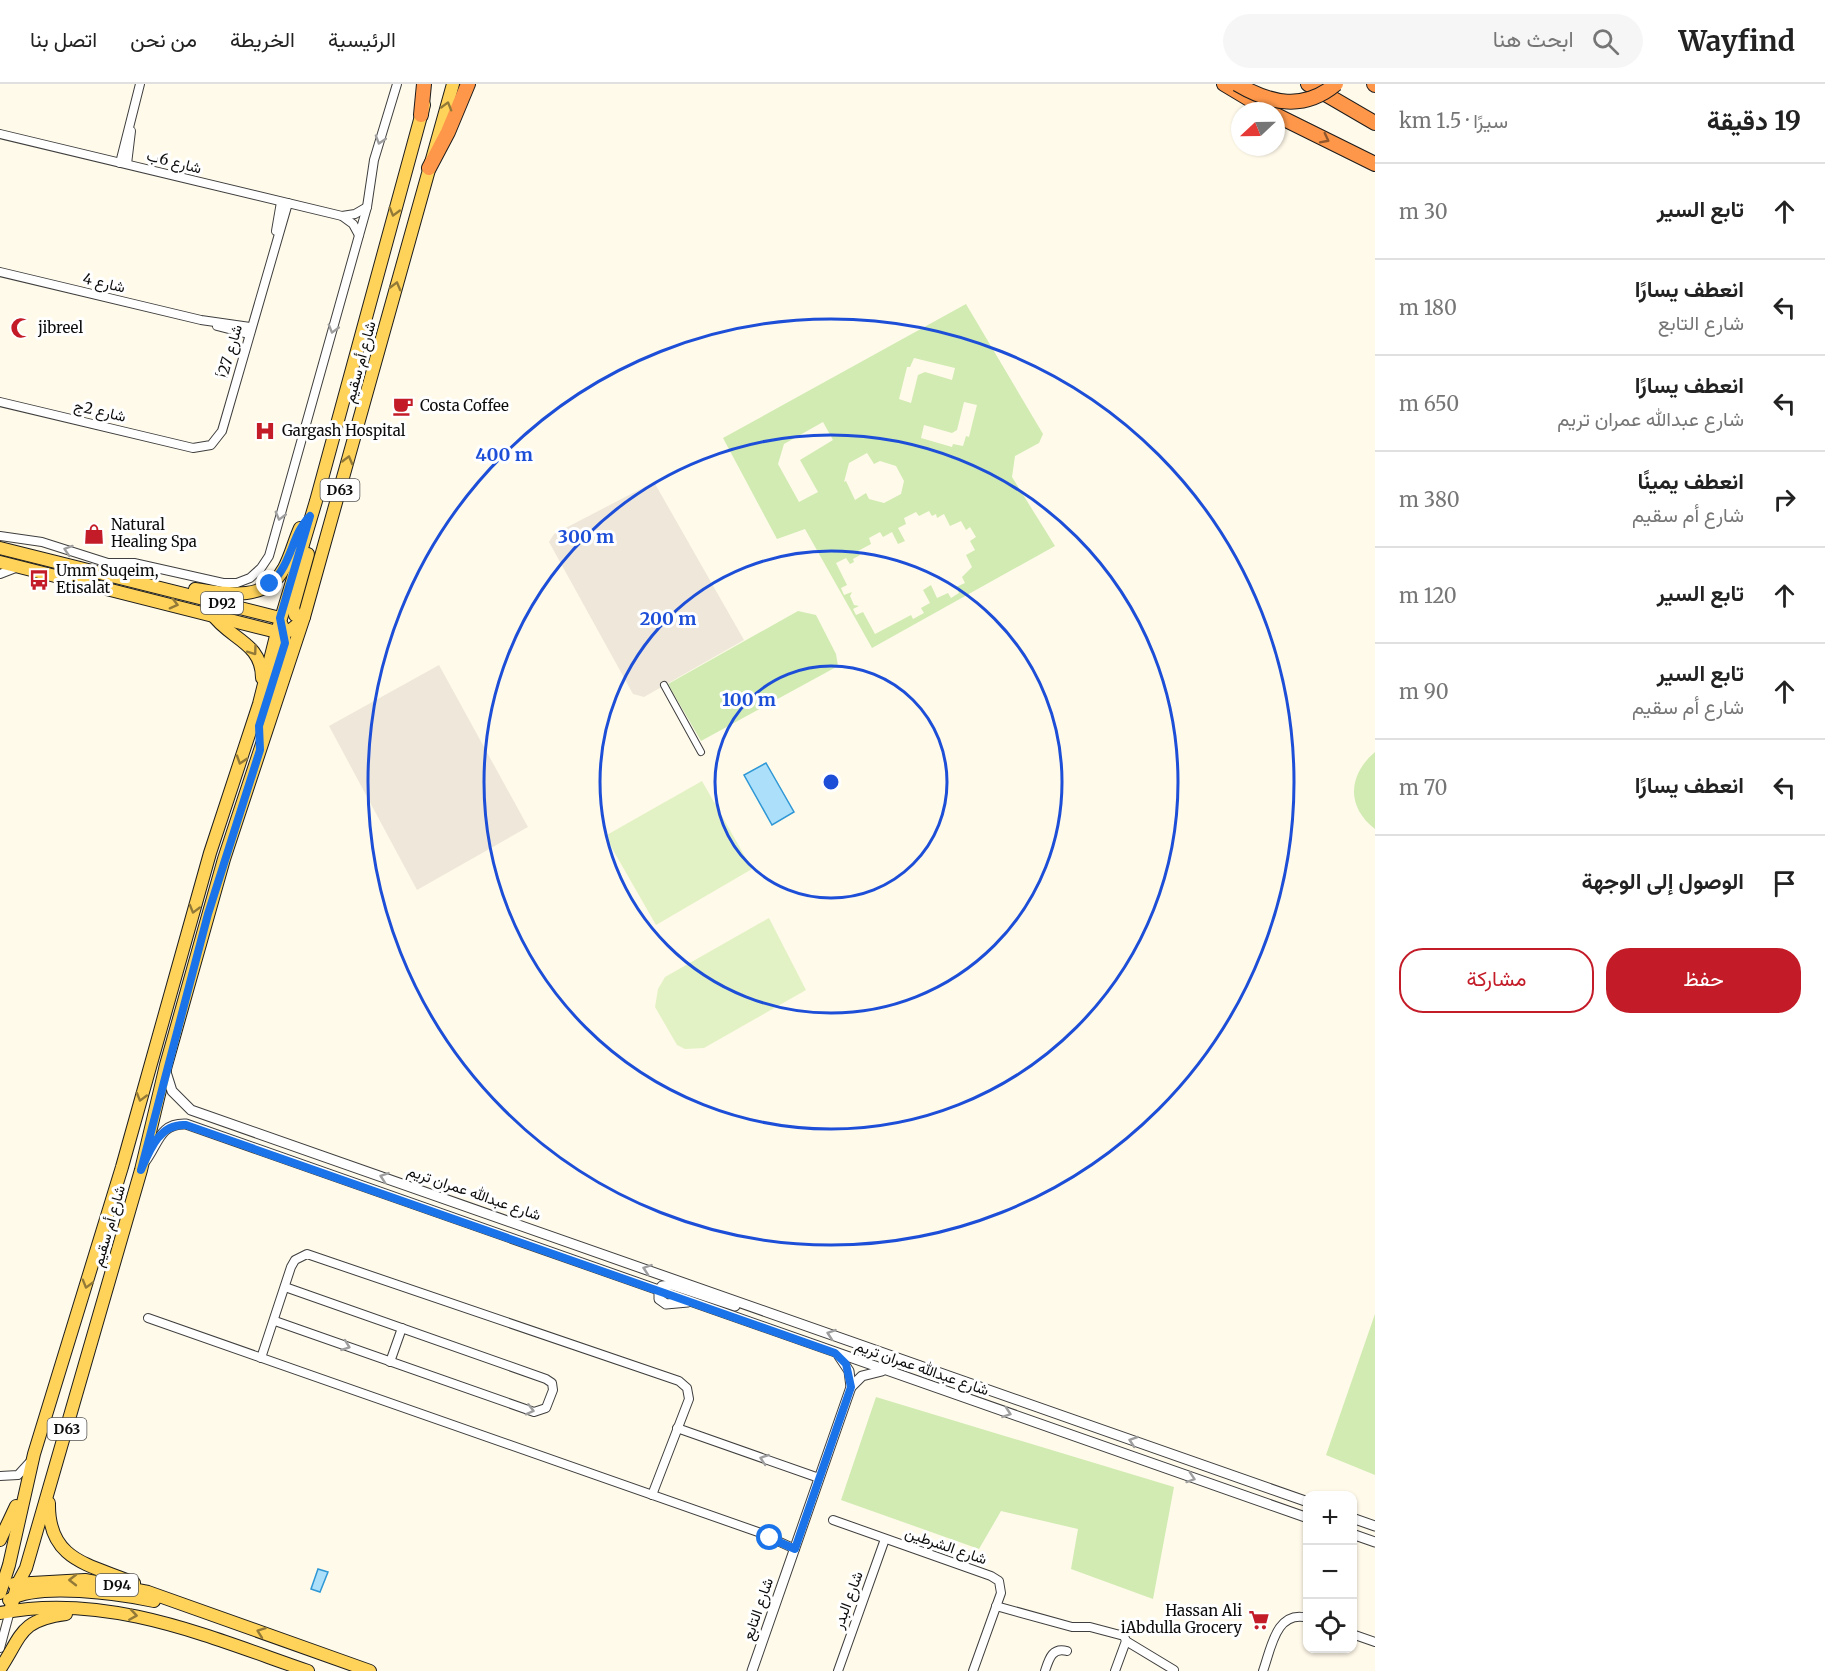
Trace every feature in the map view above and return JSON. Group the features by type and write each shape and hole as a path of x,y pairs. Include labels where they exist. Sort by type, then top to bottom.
{"highway":[{"path":"421,116 424,84"},
{"path":"429,168 448,132 468,84"},
{"path":"1224,84 1254,102"},
{"path":"1237,84 1266,99 1292,103 1317,97 1336,84"},
{"path":"1253,84 1284,94 1302,93 1322,84"},
{"path":"1308,84 1375,123"},
{"path":"1285,119 1375,164"}],"main road":[{"name":"شارع أم سقيم","path":"1,1588 34,1454 118,1179 210,853 280,637 280,618 315,501 430,84"},
{"name":"شارع أم سقيم","path":"4,1610 18,1591 26,1568 141,1170 166,1065 224,859 304,617 453,84"},
{"path":"260,750 259,726 280,637 294,628 304,617 295,615 293,608 315,529 315,501"},
{"path":"164,589 190,588 238,595 264,588 281,573 299,529 310,516"},
{"name":"D92","path":"0,548 280,618"},
{"name":"D92","path":"0,562 212,614 280,637"},
{"path":"212,614 225,629 246,642 257,655 262,677 259,704"},
{"path":"0,1540 13,1515 34,1454"},
{"path":"18,1591 17,1564 34,1491 34,1454"},
{"path":"50,1486 49,1517 52,1532 65,1552 211,1614 370,1671"},
{"path":"1,1588 18,1591 112,1594 211,1614"},
{"path":"0,1598 18,1591"},
{"path":"18,1591 30,1600 63,1608"},
{"name":"D94","path":"4,1610 63,1608 171,1623 308,1671"},
{"path":"0,1669 14,1642 36,1622 51,1616 95,1611"}],"street":[{"path":"123,164 131,117 140,84"},
{"path":"0,536 42,542 108,563 134,563 223,583 244,581 256,573 269,556 367,207 374,160 397,84"},
{"name":"شارع 6ب","path":"0,134 342,216"},
{"name":"شارع 27أ","path":"193,448 211,445 220,435 285,202"},
{"path":"342,216 355,214 367,207"},
{"path":"342,216 353,224 359,235"},
{"name":"شارع 4","path":"0,272 249,331"},
{"name":"شارع 2ج","path":"0,402 193,448"},
{"path":"0,574 19,566"},
{"path":"664,686 701,752"},
{"name":"شارع عبدالله عمران تريم","path":"166,1065 172,1091 191,1110 1303,1500"},
{"name":"شارع عبدالله عمران تريم","path":"141,1170 162,1131 178,1124 186,1125 1303,1516"},
{"path":"264,1359 295,1260 308,1254 673,1379 684,1384 689,1393 655,1496"},
{"path":"659,1290 663,1286 672,1285 736,1307 766,1312"},
{"path":"274,1324 534,1412 546,1408 553,1390 552,1383 546,1379 285,1287"},
{"path":"148,1318 796,1546"},
{"path":"390,1362 402,1328"},
{"path":"835,1353 846,1364 851,1387 870,1372 885,1371"},
{"name":"شارع التابع","path":"752,1671 851,1387"},
{"path":"677,1428 819,1478"},
{"path":"0,1476 21,1473 34,1454"},
{"path":"1357,1519 1375,1526"},
{"name":"شارع الشرطين","path":"833,1520 995,1578 1001,1586 996,1606"},
{"path":"1357,1535 1375,1542"},
{"name":"شارع البدر","path":"838,1671 885,1539"},
{"path":"973,1671 996,1606 1071,1627 1124,1636 1126,1641 1174,1670"},
{"name":"شارع أم سقيم","path":"0,1648 4,1610"},
{"path":"1263,1671 1279,1628 1284,1621 1292,1616 1303,1617"},
{"path":"1357,1635 1375,1642"},
{"path":"1115,1671 1126,1641"},
{"path":"1045,1671 1052,1654 1062,1650 1067,1652"}],"green space":[{"path":"966,304 1043,434 1039,443 1015,456 1012,477 1055,546 872,648 805,529 777,539 723,438","holes":["914,358 955,368 952,380 925,372 918,375 911,403 899,399 907,367 910,367","964,402 977,405 969,437 966,436 963,446 953,444 952,447 921,438 924,425 952,433 957,430","823,422 833,440 800,460 818,492 799,502 778,464 784,444","867,453 874,464 880,461 896,466 904,481 901,494 884,503 869,499 866,493 855,500 846,481 844,482 849,463","929,511 932,516 936,514 937,518 944,514 950,526 961,521 966,530 970,527 976,537 970,541 975,550 966,555 972,567 962,577 965,583 956,587 959,593 951,598 948,593 937,598 931,585 923,590 930,603 921,608 924,613 913,619 911,615 875,634 863,612 856,615 853,609 859,606 854,605 850,596 852,592 844,595 841,588 847,585 836,563 846,558 850,564 854,562 853,559 860,555 858,551 871,544 869,538 880,532 883,537 892,532 898,544 905,541 898,528 906,524 904,518 916,512 919,516"]},
{"path":"798,611 816,615 836,654 838,666 701,741 668,684"},
{"path":"1375,752 1375,829 1359,811 1354,791 1355,781 1360,771"},
{"path":"702,781 752,869 656,925 605,836"},
{"path":"769,918 806,990 704,1048 685,1049 677,1045 655,1007 658,989 665,977"},
{"path":"1375,1314 1375,1475 1326,1455"},
{"path":"876,1397 1174,1487 1153,1599 1071,1569 1078,1529 1001,1511 979,1549 841,1500"}],"shaded area":[{"path":"654,482 744,640 644,697 633,694 549,542 554,534"},
{"path":"439,665 528,827 417,890 329,726"}],"water":[{"path":"766,763 794,812 772,825 744,775"},
{"path":"318,1569 328,1572 320,1592 311,1589"}],"place":[{"name":"jibreel","path":"21,328"},
{"name":"Costa Coffee","path":"403,406"},
{"name":"Gargash Hospital","path":"265,431"},
{"name":"Natural Healing Spa","path":"94,534"},
{"name":"Umm Suqeim, Etisalat","path":"39,580"},
{"name":"Hassan Ali iAbdulla Grocery","path":"1259,1620"}],"route":[{"path":"270,584 285,567 299,529 310,516 280,618 285,643 259,726 260,750 208,914 166,1065 141,1170 162,1131 169,1126 186,1125 835,1353 846,1364 851,1387 795,1549 770,1538"}]}
